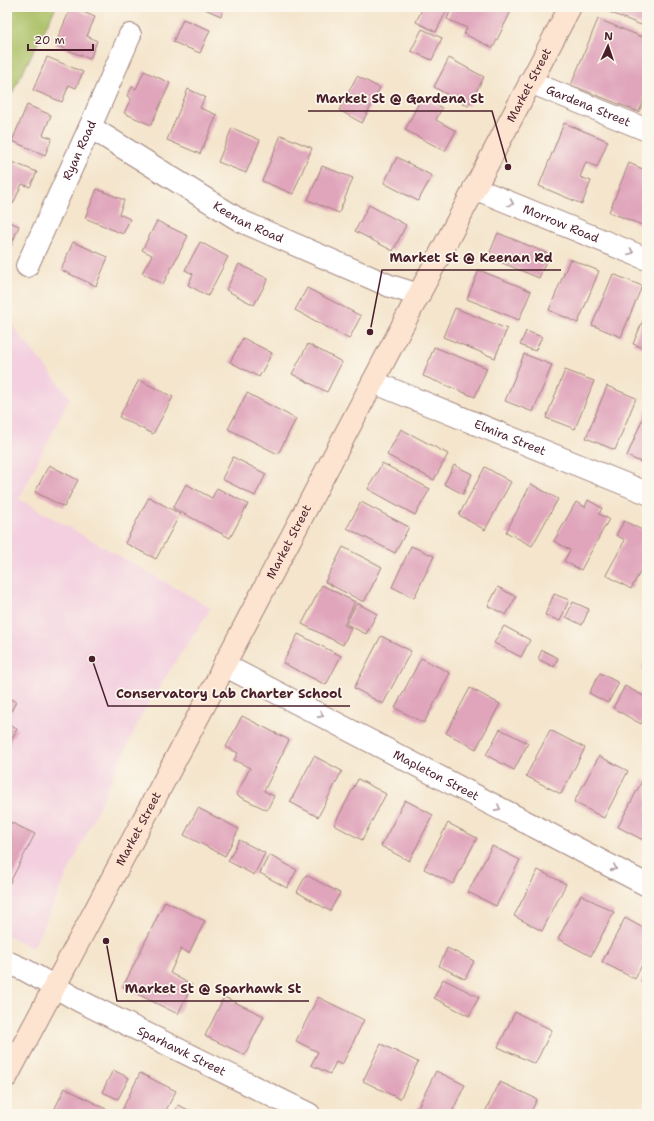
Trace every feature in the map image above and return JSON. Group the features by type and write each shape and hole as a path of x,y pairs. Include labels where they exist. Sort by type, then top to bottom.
{"main road":[{"name":"Market Street","path":"7,1076 215,684 570,7"}],"street":[{"name":"Ryan Road","path":"27,266 130,35"},
{"name":"Gardena Street","path":"530,82 647,130"},
{"name":"Keenan Road","path":"90,127 241,220 390,286 419,295"},
{"name":"Morrow Road","path":"474,188 647,259"},
{"name":"Elmira Street","path":"373,382 647,494"},
{"name":"Mapleton Street","path":"224,665 647,885"},
{"name":"Sparhawk Street","path":"7,962 25,970 80,1001 308,1114"}],"shaded area":[{"path":"7,319 70,397 19,499 211,608 144,710 33,948 7,935"}],"green space":[{"path":"7,7 56,7 7,103"}],"building":[{"path":"71,7 95,17 87,36 97,41 90,59 55,45"},
{"path":"200,7 224,7 221,16"},
{"path":"423,7 441,7 447,10 436,32 416,22"},
{"path":"452,7 513,7 493,48 464,34 467,28 447,19"},
{"path":"611,7 647,7 647,10 641,25 609,12"},
{"path":"183,19 210,30 200,53 173,42"},
{"path":"598,19 647,39 647,92 639,112 571,85"},
{"path":"422,29 442,38 432,60 411,51"},
{"path":"47,57 83,72 76,88 69,85 62,102 33,90"},
{"path":"449,58 484,77 468,106 434,87"},
{"path":"144,71 170,83 151,125 124,113 131,98 127,96 132,87 136,89"},
{"path":"357,76 380,88 362,123 339,110"},
{"path":"188,89 205,97 200,108 217,115 200,154 167,140"},
{"path":"422,97 442,108 436,120 456,131 445,151 405,130"},
{"path":"27,105 51,115 43,135 52,138 45,155 12,141"},
{"path":"564,123 608,141 597,167 586,162 580,177 591,181 582,204 539,186"},
{"path":"232,128 260,140 246,173 218,162"},
{"path":"281,135 312,148 293,194 262,181"},
{"path":"397,157 432,176 418,201 384,183"},
{"path":"7,160 37,172 30,187 22,184 13,204 7,201"},
{"path":"629,163 647,171 647,227 609,212"},
{"path":"322,166 353,178 339,213 308,200"},
{"path":"97,189 124,200 119,214 130,219 123,234 85,218"},
{"path":"369,205 406,225 393,251 355,231"},
{"path":"7,221 19,226 7,256"},
{"path":"157,221 188,236 163,284 142,273 152,255 142,250"},
{"path":"498,233 549,254 539,278 488,257"},
{"path":"73,242 108,257 96,286 61,270"},
{"path":"200,242 228,257 208,296 188,285 193,274 185,270"},
{"path":"570,259 599,271 578,323 549,310"},
{"path":"239,264 268,279 254,305 226,290"},
{"path":"479,270 531,291 519,320 467,299"},
{"path":"613,274 642,286 621,337 592,325"},
{"path":"307,288 361,316 349,339 295,310"},
{"path":"455,308 507,329 495,358 443,337"},
{"path":"647,311 647,349 633,344"},
{"path":"526,331 542,337 535,351 520,345"},
{"path":"243,338 272,353 259,377 230,362"},
{"path":"308,344 342,362 327,392 292,374"},
{"path":"434,347 487,368 475,397 423,376"},
{"path":"524,354 552,365 533,412 505,401"},
{"path":"565,370 594,381 575,429 546,418"},
{"path":"139,380 173,397 153,434 119,417"},
{"path":"607,386 636,398 615,450 586,438"},
{"path":"247,393 296,419 278,454 228,429"},
{"path":"647,408 647,457 643,463 627,456"},
{"path":"401,429 448,454 434,480 387,455"},
{"path":"233,457 266,474 255,496 222,479"},
{"path":"382,463 430,489 415,515 368,489"},
{"path":"49,465 78,480 64,507 35,492"},
{"path":"454,465 472,474 463,494 444,484"},
{"path":"485,467 511,482 485,530 459,515"},
{"path":"186,484 212,498 217,488 248,504 230,538 173,508"},
{"path":"531,484 558,499 532,546 506,532"},
{"path":"149,497 180,514 156,559 125,543"},
{"path":"588,500 602,508 599,514 609,519 581,570 564,561 570,550 554,541 576,502 585,507"},
{"path":"361,502 409,527 395,553 347,528"},
{"path":"624,521 646,532 647,529 647,559 631,589 606,575 625,540 616,535"},
{"path":"411,546 434,556 414,598 392,587"},
{"path":"343,547 382,567 364,602 325,582"},
{"path":"322,585 355,602 344,625 351,628 343,645 302,624"},
{"path":"498,587 516,597 506,615 488,606"},
{"path":"554,594 569,600 560,621 545,615"},
{"path":"573,602 589,609 582,625 566,617"},
{"path":"357,603 377,614 366,634 346,624"},
{"path":"504,626 530,640 521,657 494,643"},
{"path":"298,634 341,656 326,685 283,663"},
{"path":"381,636 411,651 383,704 354,688"},
{"path":"542,650 558,658 554,667 538,659"},
{"path":"647,656 647,671 642,669"},
{"path":"421,658 450,673 424,723 395,708"},
{"path":"600,673 619,683 608,703 589,693"},
{"path":"625,686 647,698 647,712 641,724 613,708"},
{"path":"470,688 500,704 476,749 446,733"},
{"path":"7,697 16,702 7,719"},
{"path":"242,716 289,740 264,791 274,796 267,810 236,795 250,768 234,760 238,753 226,747"},
{"path":"7,724 17,729 7,748"},
{"path":"500,729 528,743 514,770 486,755"},
{"path":"550,730 585,748 561,794 526,776"},
{"path":"314,756 342,771 318,817 290,802"},
{"path":"599,756 628,771 604,818 574,802"},
{"path":"358,779 386,794 362,840 334,825"},
{"path":"643,779 647,781 647,842 618,827"},
{"path":"405,800 433,815 409,861 381,846"},
{"path":"198,808 239,829 225,856 184,835"},
{"path":"10,822 35,834 7,888 7,828"},
{"path":"448,823 477,838 453,884 424,869"},
{"path":"239,840 265,853 254,875 228,861"},
{"path":"492,846 520,860 496,906 468,892"},
{"path":"269,855 297,870 287,888 260,873"},
{"path":"538,870 566,884 542,931 514,916"},
{"path":"306,875 340,893 330,911 297,892"},
{"path":"581,895 614,912 591,956 558,939"},
{"path":"165,901 205,921 189,953 181,949 170,973 192,985 178,1014 123,987"},
{"path":"625,918 647,930 647,955 635,979 602,962"},
{"path":"447,948 474,961 465,979 439,966"},
{"path":"647,971 647,985 641,982"},
{"path":"443,979 479,997 469,1016 434,998"},
{"path":"224,997 264,1016 245,1055 205,1036"},
{"path":"318,997 364,1020 342,1065 336,1062 330,1074 311,1065 318,1052 296,1041"},
{"path":"515,1012 552,1030 535,1064 498,1047"},
{"path":"381,1044 418,1062 400,1099 363,1081"},
{"path":"113,1070 129,1078 118,1099 102,1092"},
{"path":"436,1071 465,1085 451,1114 423,1114 416,1111"},
{"path":"140,1073 176,1091 164,1114 120,1114"},
{"path":"500,1082 537,1099 530,1114 484,1114"},
{"path":"65,1088 106,1109 104,1114 52,1114"},
{"path":"178,1105 197,1114 174,1114"}],"place":[{"name":"Market St @ Gardena St","path":"508,167"},
{"name":"Market St @ Keenan Rd","path":"370,332"},
{"name":"Conservatory Lab Charter School","path":"92,659"},
{"name":"Market St @ Sparhawk St","path":"106,941"}]}
